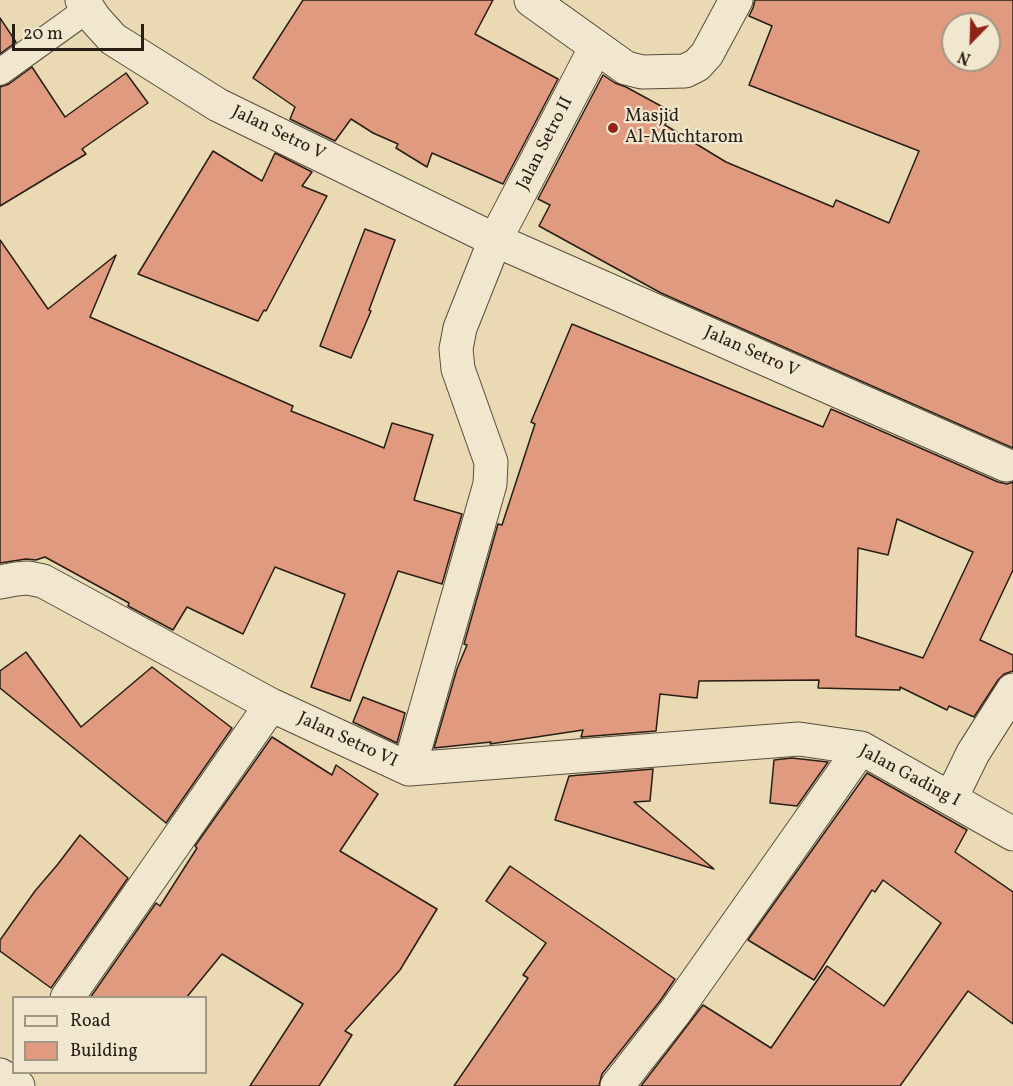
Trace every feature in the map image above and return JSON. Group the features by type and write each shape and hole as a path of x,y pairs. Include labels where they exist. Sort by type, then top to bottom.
{"street":[{"path":"531,0 626,68 642,72 685,72 697,64 707,54 736,0"},
{"name":"Jalan Setro V","path":"85,5 113,39 218,105 495,240 1006,465"},
{"name":"Jalan Setro II","path":"495,240 596,47"},
{"path":"409,770 490,484 491,462 458,369 456,349 460,328 495,240"},
{"name":"Jalan Setro VI","path":"0,582 28,578 43,581 271,705 409,770 799,739"},
{"path":"951,798 973,753 1013,690"},
{"path":"68,996 271,705"},
{"name":"Jalan Gading I","path":"799,739 861,748 1013,834"},
{"path":"617,1086 675,1012 861,748"}],"lane":[{"path":"0,72 85,5"}],"building":[{"path":"303,0 493,0 475,34 558,79 503,184 432,153 427,167 396,148 398,144 373,133 351,119 335,141 290,119 295,107 253,78"},
{"path":"755,0 1013,0 1013,448 661,293 539,226 550,205 538,199 603,75 672,112 665,125 726,162 833,207 836,200 889,223 919,151 749,85 772,26 749,16"},
{"path":"0,18 16,42 0,54"},
{"path":"32,67 65,117 126,73 148,103 82,149 86,154 0,206 0,87 9,84"},
{"path":"213,151 262,181 275,153 312,172 302,186 327,196 266,311 264,310 258,321 138,274"},
{"path":"365,229 395,240 369,310 371,311 351,358 320,346"},
{"path":"0,240 48,309 116,255 90,317 293,406 291,411 384,448 392,423 433,435 414,500 462,514 442,584 398,571 350,701 311,687 345,594 275,567 243,634 187,607 173,630 45,557 0,563"},
{"path":"572,324 823,427 831,409 998,482 1007,484 1013,482 1013,570 980,640 1013,655 1013,671 1004,674 998,680 974,717 949,706 947,710 900,687 900,690 818,688 819,680 699,681 697,698 660,694 656,731 581,737 583,730 490,744 491,742 434,748 457,669 467,645 464,644 498,524 502,525 535,424 531,422","holes":["897,519 973,552 923,658 856,636 858,548 888,555"]},
{"path":"26,652 81,727 152,667 232,728 166,823 0,688 0,671"},
{"path":"363,697 405,713 397,743 353,722"},
{"path":"272,737 332,775 336,765 378,794 340,851 437,909 400,970 345,1031 352,1035 319,1086 250,1086 303,1004 222,954 188,996 91,996 156,903 160,906 197,848 195,846"},
{"path":"792,758 828,762 797,806 770,803 774,760"},
{"path":"653,769 650,801 634,802 714,869 555,820 569,776"},
{"path":"867,773 967,830 955,852 1013,892 1013,1024 968,991 900,1086 641,1086 703,1005 771,1048 827,966 884,1006 941,923 883,880 875,892 872,890 814,980 748,940"},
{"path":"80,835 128,878 51,988 0,951 0,940 35,891"},
{"path":"510,866 675,979 602,1074 599,1086 454,1086 528,978 523,975 546,943 486,901"}],"place":[{"name":"Masjid Al-Muchtarom","path":"613,128"}]}
